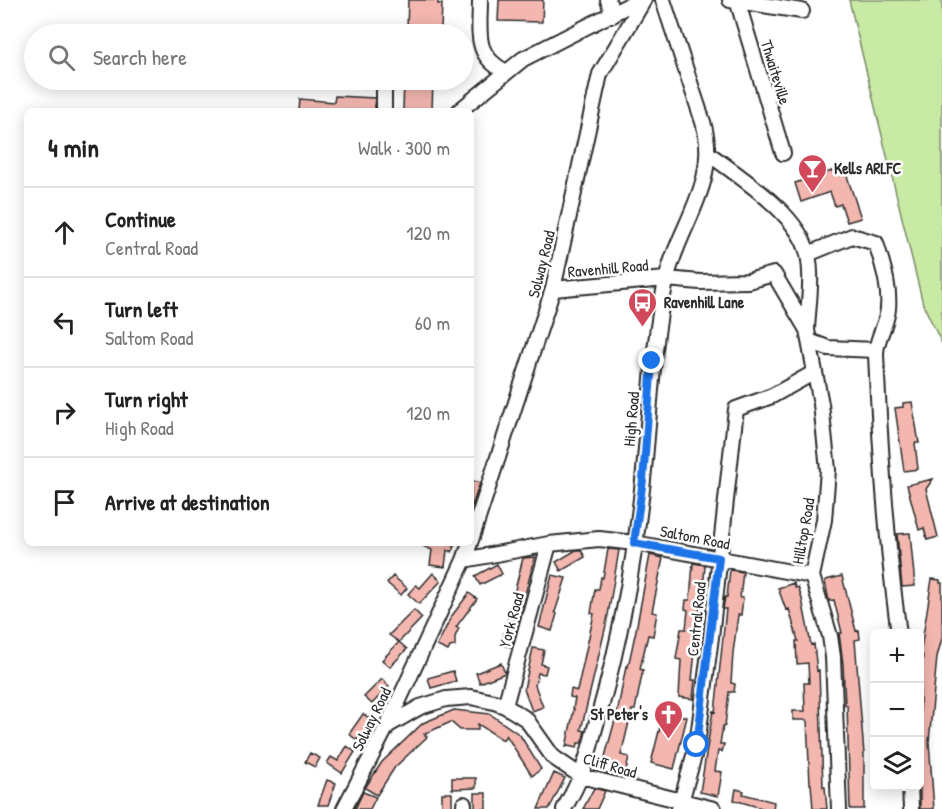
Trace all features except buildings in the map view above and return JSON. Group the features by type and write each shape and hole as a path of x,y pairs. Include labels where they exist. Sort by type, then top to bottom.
{"street":[{"path":"480,0 480,33 484,54 491,64 506,72"},
{"path":"608,0 613,15"},
{"path":"463,108 523,59 639,0"},
{"name":"Solway Road","path":"474,522 553,289 600,75 644,0"},
{"name":"High Road","path":"564,809 581,776 611,671 625,606 643,480 652,361 666,279 705,178 709,154 708,138 663,0"},
{"name":"Thwaiteville","path":"783,153 735,0 802,11"},
{"path":"384,90 384,108"},
{"name":"Hilltop Road","path":"709,154 776,206 796,230 808,254 810,271 808,335 821,404 828,470 824,519 812,576 830,636 833,657 839,809"},
{"path":"808,254 852,236 876,243 887,277 887,316 876,350 889,557 898,629"},
{"name":"Hilltop Road","path":"666,279 700,282 748,281 774,274 808,335"},
{"name":"Ravenhill Road","path":"553,289 666,279"},
{"path":"808,335 828,348 876,350"},
{"name":"Central Road","path":"681,805 697,745 736,409 772,396 815,372"},
{"name":"Saltom Road","path":"464,560 549,544 599,539 634,543 812,576"},
{"name":"York Road","path":"505,706 549,544"},
{"name":"Solway Road","path":"344,809 387,726 469,546"},
{"name":"Cliff Road","path":"387,726 420,707 446,699 471,697 505,706 526,719 553,757 581,776 681,805 714,809"},
{"path":"910,791 911,809"}],"green space":[{"path":"849,0 942,0 942,344 923,304"}],"place":[{"name":"Kells ARLFC","path":"813,194"},
{"name":"Ravenhill Lane","path":"643,328"},
{"name":"St Peter's","path":"669,740"}],"route":[{"path":"652,361 643,480 634,543 719,558 697,745"}]}
